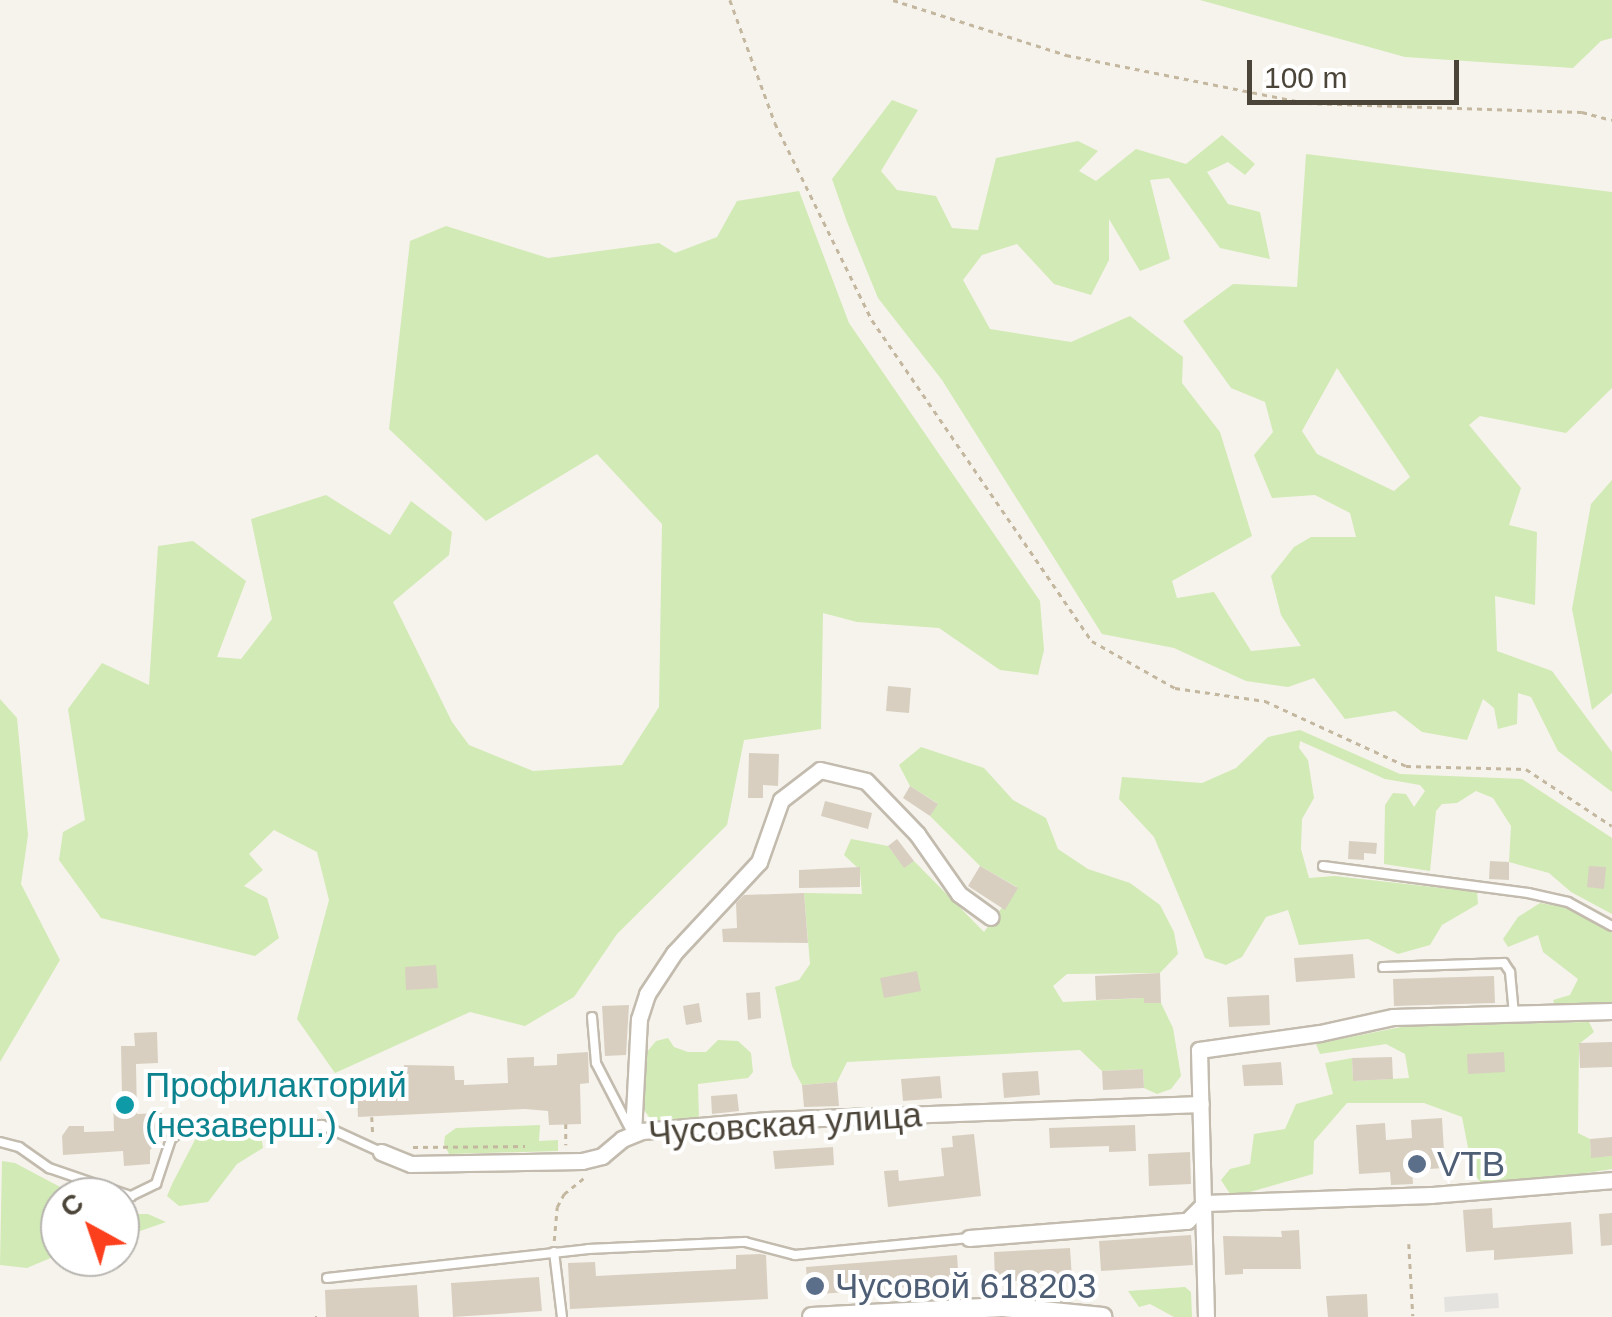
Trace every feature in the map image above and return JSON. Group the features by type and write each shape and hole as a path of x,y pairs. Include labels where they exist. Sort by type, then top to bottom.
{"street":[{"path":"632,1132 639,1019 647,994 674,953 760,862 781,800 820,770 866,781 917,834 959,894 991,917"},
{"path":"1206,1317 1206,1204 1198,1050 1320,1034 1393,1017 1612,1011"},
{"name":"Чусовская улица","path":"592,1160 632,1132 768,1120 1201,1104"},
{"path":"377,1150 412,1164 592,1160"},
{"path":"970,1238 1187,1221 1206,1204 1431,1196 1612,1180"},
{"path":"812,1317 1003,1308 1103,1317"}],"lane":[{"path":"1323,866 1528,893 1568,902 1612,926"},
{"path":"1383,967 1504,962 1510,972 1514,1014"},
{"path":"592,1016 596,1063 632,1132"},
{"path":"0,1142 12,1143 49,1168 131,1196 148,1192 156,1184 171,1139 184,1129 322,1125 377,1150"},
{"path":"327,1278 554,1252 745,1242 795,1255 970,1238"},
{"path":"554,1252 562,1317"}],"path":[{"path":"730,0 775,123 872,320 1092,640 1175,688 1265,701 1406,766 1526,768 1612,826"},
{"path":"894,0 1066,55 1307,103 1582,112 1612,120"},
{"path":"372,1116 377,1150"},
{"path":"566,1124 566,1141"},
{"path":"412,1148 528,1146"},
{"path":"554,1252 557,1207 590,1170 592,1160"},
{"path":"1409,1244 1413,1316"}],"green space":[{"path":"1200,0 1612,0 1612,38 1601,41 1573,68 1405,57"},
{"path":"892,100 918,110 881,171 897,190 936,196 952,228 978,230 996,158 1078,141 1098,151 1079,171 1096,181 1136,149 1186,164 1222,135 1255,164 1245,175 1228,162 1207,172 1228,204 1260,212 1270,259 1220,248 1169,178 1150,180 1170,259 1140,271 1109,219 1109,260 1091,295 1054,284 1017,244 982,255 963,280 990,329 1071,342 1130,316 1183,357 1182,383 1220,432 1252,536 1172,581 1177,598 1214,592 1251,651 1301,646 1281,615 1271,576 1294,547 1311,537 1356,537 1350,513 1315,495 1272,498 1254,455 1273,432 1265,402 1231,388 1183,321 1233,284 1297,287 1306,154 1612,192 1612,388 1566,433 1480,416 1469,425 1521,488 1509,525 1537,532 1535,605 1495,596 1497,651 1552,671 1612,752 1612,792 1558,751 1531,697 1518,693 1517,724 1498,729 1494,708 1483,699 1467,740 1422,732 1395,711 1345,719 1314,678 1288,687 1246,681 1174,648 1102,634 942,380 878,298 832,179","holes":["1337,368 1410,477 1394,491 1317,454 1302,431"]},
{"path":"799,191 849,323 1040,601 1044,650 1038,675 1000,670 939,628 857,622 823,613 821,729 744,740 727,825 617,934 574,997 525,1026 470,1012 335,1073 297,1019 329,900 317,852 274,830 249,854 263,870 244,886 267,898 279,938 255,956 101,918 59,860 63,832 85,820 68,709 102,663 149,685 158,546 193,541 246,581 217,657 241,659 272,619 251,519 326,495 390,535 411,501 452,532 449,555 393,602 452,722 469,745 533,771 622,765 659,707 662,524 597,454 486,521 389,429 410,241 446,226 548,258 659,243 675,253 717,237 737,201"},
{"path":"1612,480 1612,693 1592,710 1572,609 1591,504"},
{"path":"0,699 17,718 28,835 21,884 60,960 0,1062"},
{"path":"1300,730 1400,774 1522,779 1612,838 1612,914 1571,892 1549,873 1509,862 1511,826 1493,798 1476,791 1457,803 1442,804 1436,811 1430,871 1384,864 1385,805 1393,793 1406,794 1414,807 1425,791 1420,785 1385,779 1300,741 1299,748 1308,760 1314,798 1302,819 1301,849 1309,878 1335,876 1477,892 1478,904 1442,925 1430,945 1398,954 1368,939 1299,945 1288,910 1266,917 1242,957 1226,965 1205,958 1154,837 1119,799 1122,777 1202,783 1236,768 1268,737"},
{"path":"921,747 984,768 1013,800 1046,818 1058,849 1088,869 1130,883 1160,905 1174,932 1178,954 1160,973 1067,974 1053,986 1063,1002 1144,998 1145,1003 1161,1003 1173,1028 1181,1076 1171,1089 1157,1094 1144,1088 1143,1069 1102,1071 1080,1050 847,1062 837,1082 802,1085 792,1066 775,987 799,980 810,964 804,893 862,894 860,870 844,855 851,839 888,846 904,867 914,861 984,932 1017,887 980,866 930,816 937,803 910,786 899,765"},
{"path":"1540,903 1569,908 1612,931 1612,1002 1555,1005 1553,1000 1570,995 1578,979 1543,952 1538,935 1508,947 1503,939 1518,917"},
{"path":"1589,1022 1594,1032 1579,1044 1578,1133 1590,1139 1591,1157 1612,1156 1612,1169 1511,1185 1483,1185 1473,1173 1462,1117 1424,1103 1347,1103 1314,1141 1313,1174 1232,1197 1221,1180 1230,1169 1250,1164 1254,1134 1285,1129 1296,1104 1333,1094 1325,1063 1352,1058 1353,1081 1409,1078 1405,1054 1386,1044 1320,1054 1316,1044 1406,1026"},
{"path":"668,1038 674,1047 688,1052 706,1052 718,1040 738,1041 751,1053 753,1072 748,1078 698,1084 699,1120 654,1124 642,1107 646,1053 656,1041"},
{"path":"540,1125 539,1141 558,1140 558,1151 449,1154 444,1144 445,1136 456,1128"},
{"path":"261,1135 263,1148 237,1164 208,1202 179,1206 167,1196 173,1182 197,1136"},
{"path":"2,1161 15,1163 41,1177 40,1262 27,1268 0,1265"},
{"path":"140,1214 166,1222 140,1231"},
{"path":"1185,1287 1191,1292 1192,1317 1174,1317 1150,1304 1139,1307 1128,1291"}],"shaded area":[{"path":"1498,1293 1499,1308 1445,1312 1444,1297"}],"building":[{"path":"888,686 911,688 909,713 886,711"},
{"path":"749,753 779,754 778,786 763,785 763,798 748,798"},
{"path":"910,786 938,804 930,816 903,798"},
{"path":"825,801 872,813 868,829 821,816"},
{"path":"897,839 914,861 904,868 888,846"},
{"path":"1349,841 1377,843 1376,854 1364,853 1364,860 1348,859"},
{"path":"1490,861 1509,862 1509,880 1489,879"},
{"path":"980,866 1018,888 1005,910 968,886"},
{"path":"1589,866 1606,867 1604,889 1587,887"},
{"path":"860,867 860,887 799,888 799,870"},
{"path":"804,893 808,943 723,942 722,929 737,928 736,903 744,895"},
{"path":"1353,954 1355,978 1296,982 1294,958"},
{"path":"436,965 438,988 406,990 405,967"},
{"path":"917,971 921,991 884,998 880,978"},
{"path":"1160,973 1161,1003 1144,1003 1144,998 1096,1000 1095,976"},
{"path":"1494,976 1495,1003 1394,1006 1393,979"},
{"path":"760,992 761,1018 748,1020 746,993"},
{"path":"1269,995 1270,1025 1229,1027 1227,997"},
{"path":"699,1003 702,1022 686,1025 683,1006"},
{"path":"629,1005 626,1055 605,1056 602,1006"},
{"name":"Профилакторий (незаверш.)","path":"157,1032 158,1063 136,1064 137,1114 162,1113 163,1138 150,1150 150,1164 124,1166 123,1151 63,1155 62,1136 69,1126 84,1126 84,1132 114,1131 113,1098 122,1097 121,1046 135,1046 134,1033"},
{"path":"1612,1042 1612,1067 1580,1068 1579,1043"},
{"path":"588,1052 589,1083 580,1084 581,1124 549,1125 548,1111 525,1109 358,1117 357,1094 406,1092 404,1065 454,1066 455,1080 464,1080 464,1085 508,1083 507,1058 534,1057 534,1066 557,1065 557,1054"},
{"path":"1504,1052 1505,1072 1468,1074 1467,1054"},
{"path":"1392,1057 1393,1079 1353,1081 1352,1058"},
{"path":"1281,1062 1283,1085 1244,1086 1242,1065"},
{"path":"1143,1069 1144,1088 1103,1090 1102,1071"},
{"path":"1038,1071 1040,1095 1004,1098 1002,1073"},
{"path":"940,1076 942,1098 903,1101 901,1079"},
{"path":"837,1082 839,1106 804,1107 802,1085"},
{"path":"737,1094 739,1111 712,1114 711,1096"},
{"path":"1442,1118 1445,1168 1412,1170 1413,1184 1391,1185 1390,1172 1359,1174 1356,1125 1385,1123 1386,1140 1412,1138 1411,1120"},
{"path":"1135,1125 1136,1151 1109,1152 1109,1146 1050,1148 1049,1128"},
{"path":"974,1134 981,1196 888,1207 884,1171 898,1170 899,1181 944,1176 941,1148 953,1147 952,1136"},
{"path":"1612,1137 1612,1156 1591,1158 1590,1139"},
{"path":"833,1147 834,1165 775,1169 773,1151"},
{"path":"1190,1152 1191,1184 1149,1186 1148,1154"},
{"path":"1492,1208 1493,1228 1571,1222 1573,1254 1494,1260 1494,1250 1466,1252 1463,1210"},
{"path":"1612,1213 1612,1245 1601,1246 1599,1214"},
{"path":"1299,1230 1301,1269 1243,1269 1243,1274 1225,1275 1223,1236 1282,1237 1281,1231"},
{"path":"1191,1235 1193,1265 1101,1271 1099,1241"},
{"path":"1070,1248 1072,1278 995,1282 994,1252"},
{"path":"736,1255 766,1255 768,1299 570,1309 568,1263 595,1262 596,1276 736,1269"},
{"path":"957,1255 959,1283 808,1295 806,1267"},
{"path":"539,1277 542,1311 453,1317 451,1283"},
{"path":"417,1285 419,1317 326,1317 325,1290"},
{"path":"1367,1294 1368,1317 1328,1317 1326,1296"}],"place":[{"name":"Профилакторий (незаверш.)","path":"125,1105"},
{"name":"VTB","path":"1417,1164"},
{"name":"Чусовой 618203","path":"815,1286"}]}
